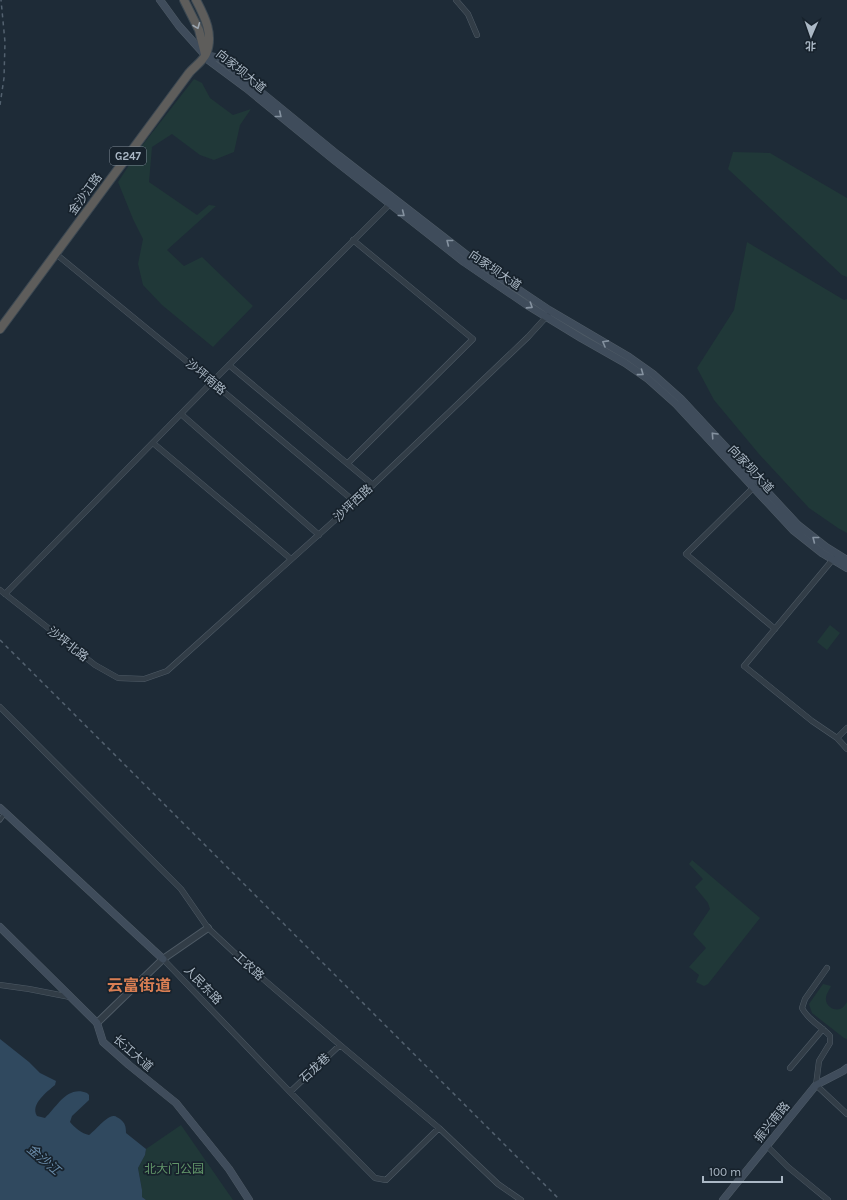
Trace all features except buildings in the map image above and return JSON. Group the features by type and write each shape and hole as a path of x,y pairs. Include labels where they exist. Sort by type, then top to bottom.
{"highway":[{"path":"184,0 198,27 205,55"},
{"name":"G247","path":"196,0 203,13 209,30 209,42 205,55"},
{"name":"金沙江路","path":"0,329 189,73 205,55"}],"main road":[{"name":"向家坝大道","path":"160,0 179,26 207,59 246,88 334,160 392,202 464,262 549,314 581,338 625,363 654,383 756,485 793,530 812,545 834,557 847,568"},
{"name":"向家坝大道","path":"834,557 847,560"},
{"name":"人民东路","path":"3,810 163,959"},
{"name":"长江大道","path":"0,927 71,997 96,1024 103,1042 176,1103 229,1169 249,1200"},
{"name":"振兴南路","path":"723,1200 816,1085 847,1068"}],"street":[{"path":"456,0 468,14 477,35"},
{"path":"5,594 212,382 392,202"},
{"path":"349,462 473,339 353,240"},
{"name":"沙坪南路","path":"56,254 355,502"},
{"name":"沙坪西路","path":"144,679 167,671 319,535 528,337 549,314"},
{"path":"229,365 373,485"},
{"path":"181,414 319,535"},
{"path":"152,443 291,559"},
{"path":"756,485 686,554 775,629"},
{"path":"834,557 744,666 812,721 837,738 847,749"},
{"name":"沙坪北路","path":"0,590 95,665 118,678 144,679"},
{"name":"工农路","path":"0,708 181,890 208,928 255,972 439,1128 498,1184 521,1200"},
{"path":"837,738 847,728"},
{"path":"0,820 3,810"},
{"path":"96,1024 163,959 208,928"},
{"name":"人民东路","path":"163,959 290,1092 375,1178 386,1180 439,1128"},
{"path":"827,968 805,999 802,1008 805,1014 830,1036 830,1044 819,1061 816,1085 847,1114"},
{"path":"0,985 71,997"},
{"path":"790,1068 823,1029"},
{"name":"石龙巷","path":"290,1092 340,1045"},
{"path":"767,1146 788,1167 828,1200"}],"green space":[{"path":"194,79 202,83 210,98 233,115 251,109 240,125 234,152 214,160 200,155 172,134 152,147 149,182 197,215 209,205 216,206 167,250 184,266 202,257 253,306 213,347 162,305 143,285 138,264 143,239 118,182 141,147"},
{"path":"733,152 770,153 847,198 847,277 842,275 728,169"},
{"path":"747,242 844,300 847,299 847,533 809,508 759,454 714,400 697,368 734,310"},
{"path":"830,625 840,633 827,650 817,642"},
{"path":"692,860 760,918 708,984 704,986 696,982 699,975 689,967 706,948 693,934 710,909 708,903 695,887 703,879 689,864"},
{"path":"823,984 831,986 826,998 826,1001 830,1007 840,1009 847,1002 847,1039 812,1013 809,1004"},
{"name":"北大门公园","path":"181,1125 233,1200 146,1200 142,1197 138,1168 145,1155 146,1149"}],"water":[{"name":"金沙江","path":"0,1039 29,1062 40,1073 56,1081 55,1085 40,1099 35,1112 37,1116 45,1118 68,1094 80,1091 89,1095 89,1100 72,1116 70,1122 78,1130 89,1135 111,1116 116,1116 123,1122 126,1133 146,1149 145,1155 138,1168 142,1197 146,1200 0,1200"}],"railway":[{"path":"0,105 4,78 5,42 1,0"},
{"path":"0,640 560,1200"}],"district":[{"name":"云富街道","path":"139,985"}]}
